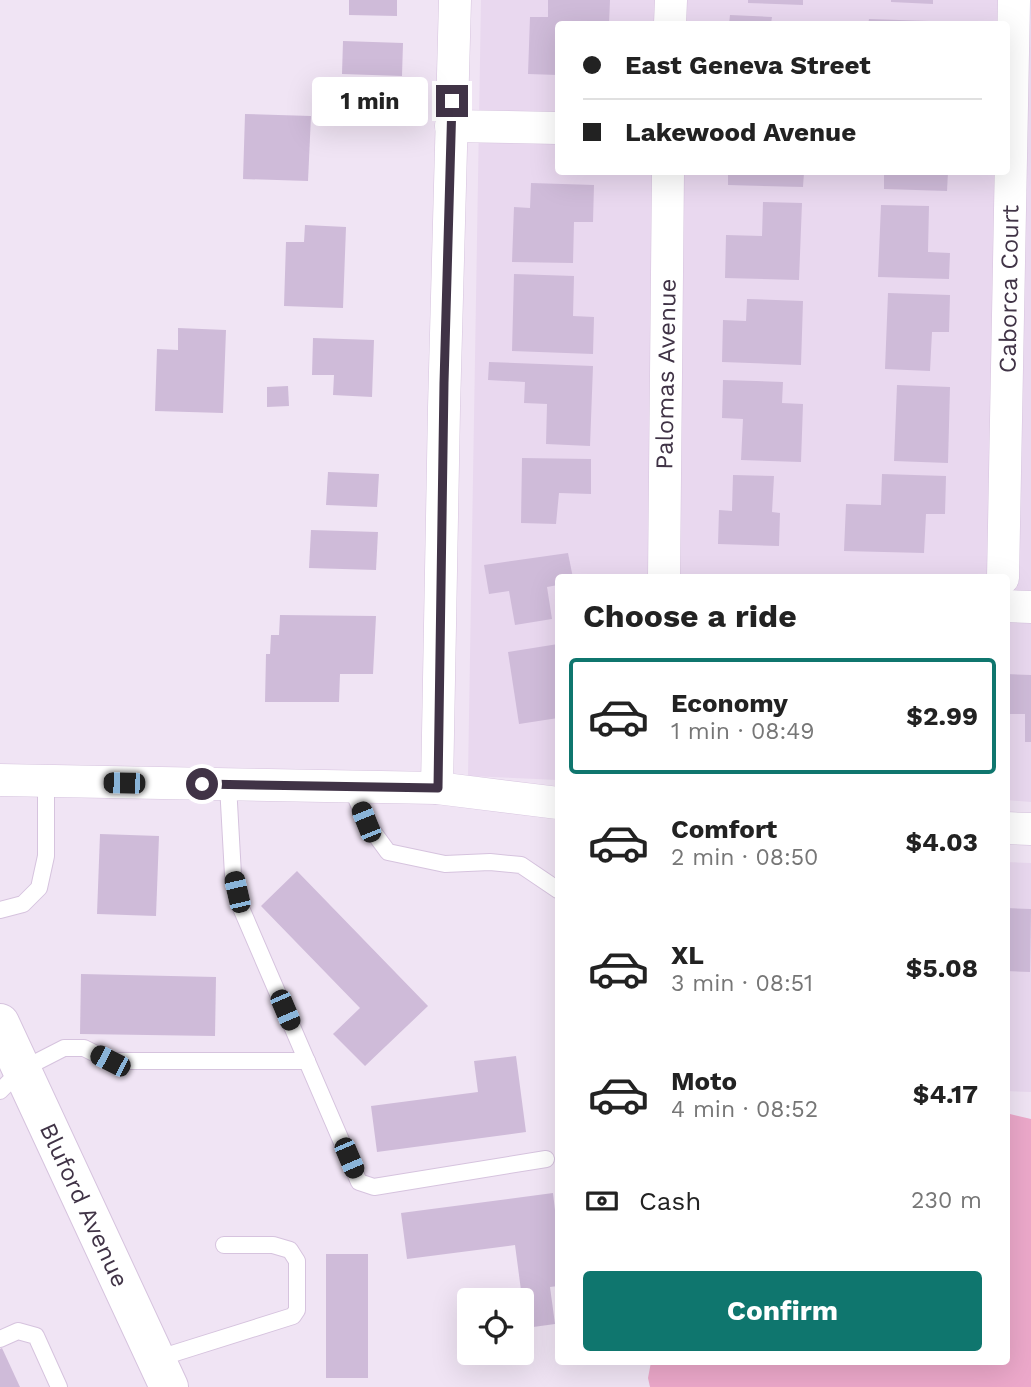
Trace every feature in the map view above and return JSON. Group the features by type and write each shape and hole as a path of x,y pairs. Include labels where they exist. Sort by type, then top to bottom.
{"street":[{"path":"438,788 443,422 455,0"},
{"path":"670,21 671,0"},
{"name":"Caborca Court","path":"1003,574 1014,0"},
{"path":"451,126 555,128"},
{"name":"Palomas Avenue","path":"664,574 668,175"},
{"path":"1010,606 1031,607"},
{"path":"0,780 438,788 555,803"},
{"path":"1010,828 1031,830"},
{"name":"Bluford Avenue","path":"0,1023 10,1080 163,1373"}],"lane":[{"path":"0,910 23,904 39,888 46,856 46,781"},
{"path":"228,785 233,875 241,908 359,1182 374,1187 545,1159"},
{"path":"352,788 366,822 388,852 445,864 490,862 521,865 555,888"},
{"path":"10,1080 64,1048 84,1048 110,1061 307,1061"},
{"path":"163,1373 293,1316 297,1310 297,1261 290,1250 273,1245 224,1245"},
{"path":"0,1339 18,1331 36,1336 59,1387"}],"shaded area":[{"path":"481,0 1031,0 1031,802 1010,800 1010,574 555,574 555,780 468,776"},
{"path":"1010,862 1031,863 1031,1092 1010,1091"},
{"path":"1010,1114 1031,1119 1031,1387 650,1387 648,1378 650,1365 1010,1365"}],"building":[{"path":"349,0 397,0 397,16 349,15"},
{"path":"548,0 610,0 609,21 555,21 555,75 528,74 530,17 548,17"},
{"path":"748,0 803,0 803,5 748,3"},
{"path":"933,0 933,4 891,2"},
{"path":"730,15 772,17 771,21 729,21"},
{"path":"869,19 929,21 869,21"},
{"path":"343,41 403,43 402,76 342,74"},
{"path":"245,114 311,116 308,181 243,179"},
{"path":"728,175 804,175 803,187 728,185"},
{"path":"884,175 948,175 947,191 884,189"},
{"path":"531,183 594,185 593,222 574,222 573,263 512,262 514,207 530,208"},
{"path":"763,202 802,203 799,280 725,278 726,235 762,236"},
{"path":"881,205 929,206 928,252 950,253 949,279 878,277"},
{"path":"305,225 346,227 343,308 284,306 286,242 304,242"},
{"path":"514,274 574,276 573,316 594,317 593,354 512,351"},
{"path":"888,293 950,295 949,332 932,332 930,371 885,369"},
{"path":"747,299 803,301 801,365 722,362 723,320 746,321"},
{"path":"178,328 226,330 223,413 155,411 157,349 178,350"},
{"path":"313,338 374,340 372,397 333,395 334,375 312,375"},
{"path":"489,362 593,366 590,446 546,444 547,404 524,403 525,382 488,380"},
{"path":"723,380 783,382 782,403 803,404 801,462 741,460 743,419 722,418"},
{"path":"897,385 950,387 948,463 894,461"},
{"path":"288,386 289,406 267,407 267,387"},
{"path":"522,458 591,459 591,494 559,493 556,524 521,523"},
{"path":"328,472 379,474 377,507 326,505"},
{"path":"882,474 946,476 945,514 926,514 924,553 844,551 846,504 881,505"},
{"path":"733,475 774,476 772,512 780,513 779,546 718,544 719,510 732,511"},
{"path":"311,530 378,532 376,570 309,568"},
{"path":"568,553 572,574 555,574 555,586 547,587 552,619 515,625 509,591 489,594 484,565"},
{"path":"280,615 376,616 373,674 340,674 339,702 265,702 266,654 270,654 271,635 279,635"},
{"path":"555,644 555,718 519,724 508,652"},
{"path":"1010,674 1031,675 1031,742 1025,742 1025,714 1010,714"},
{"path":"100,834 159,836 156,916 97,914"},
{"path":"297,871 428,1006 365,1066 333,1034 360,1008 261,906"},
{"path":"1010,908 1031,909 1030,972 1010,971"},
{"path":"81,974 216,977 215,1036 80,1034"},
{"path":"516,1056 526,1132 377,1152 371,1106 478,1092 474,1061"},
{"path":"553,1193 555,1286 550,1287 555,1324 534,1327 534,1288 521,1288 515,1245 407,1259 401,1213"},
{"path":"326,1254 368,1254 368,1378 326,1378"},
{"path":"2,1348 20,1387 0,1387"}],"route":[{"path":"202,784 438,788 444,383 452,101"}]}
